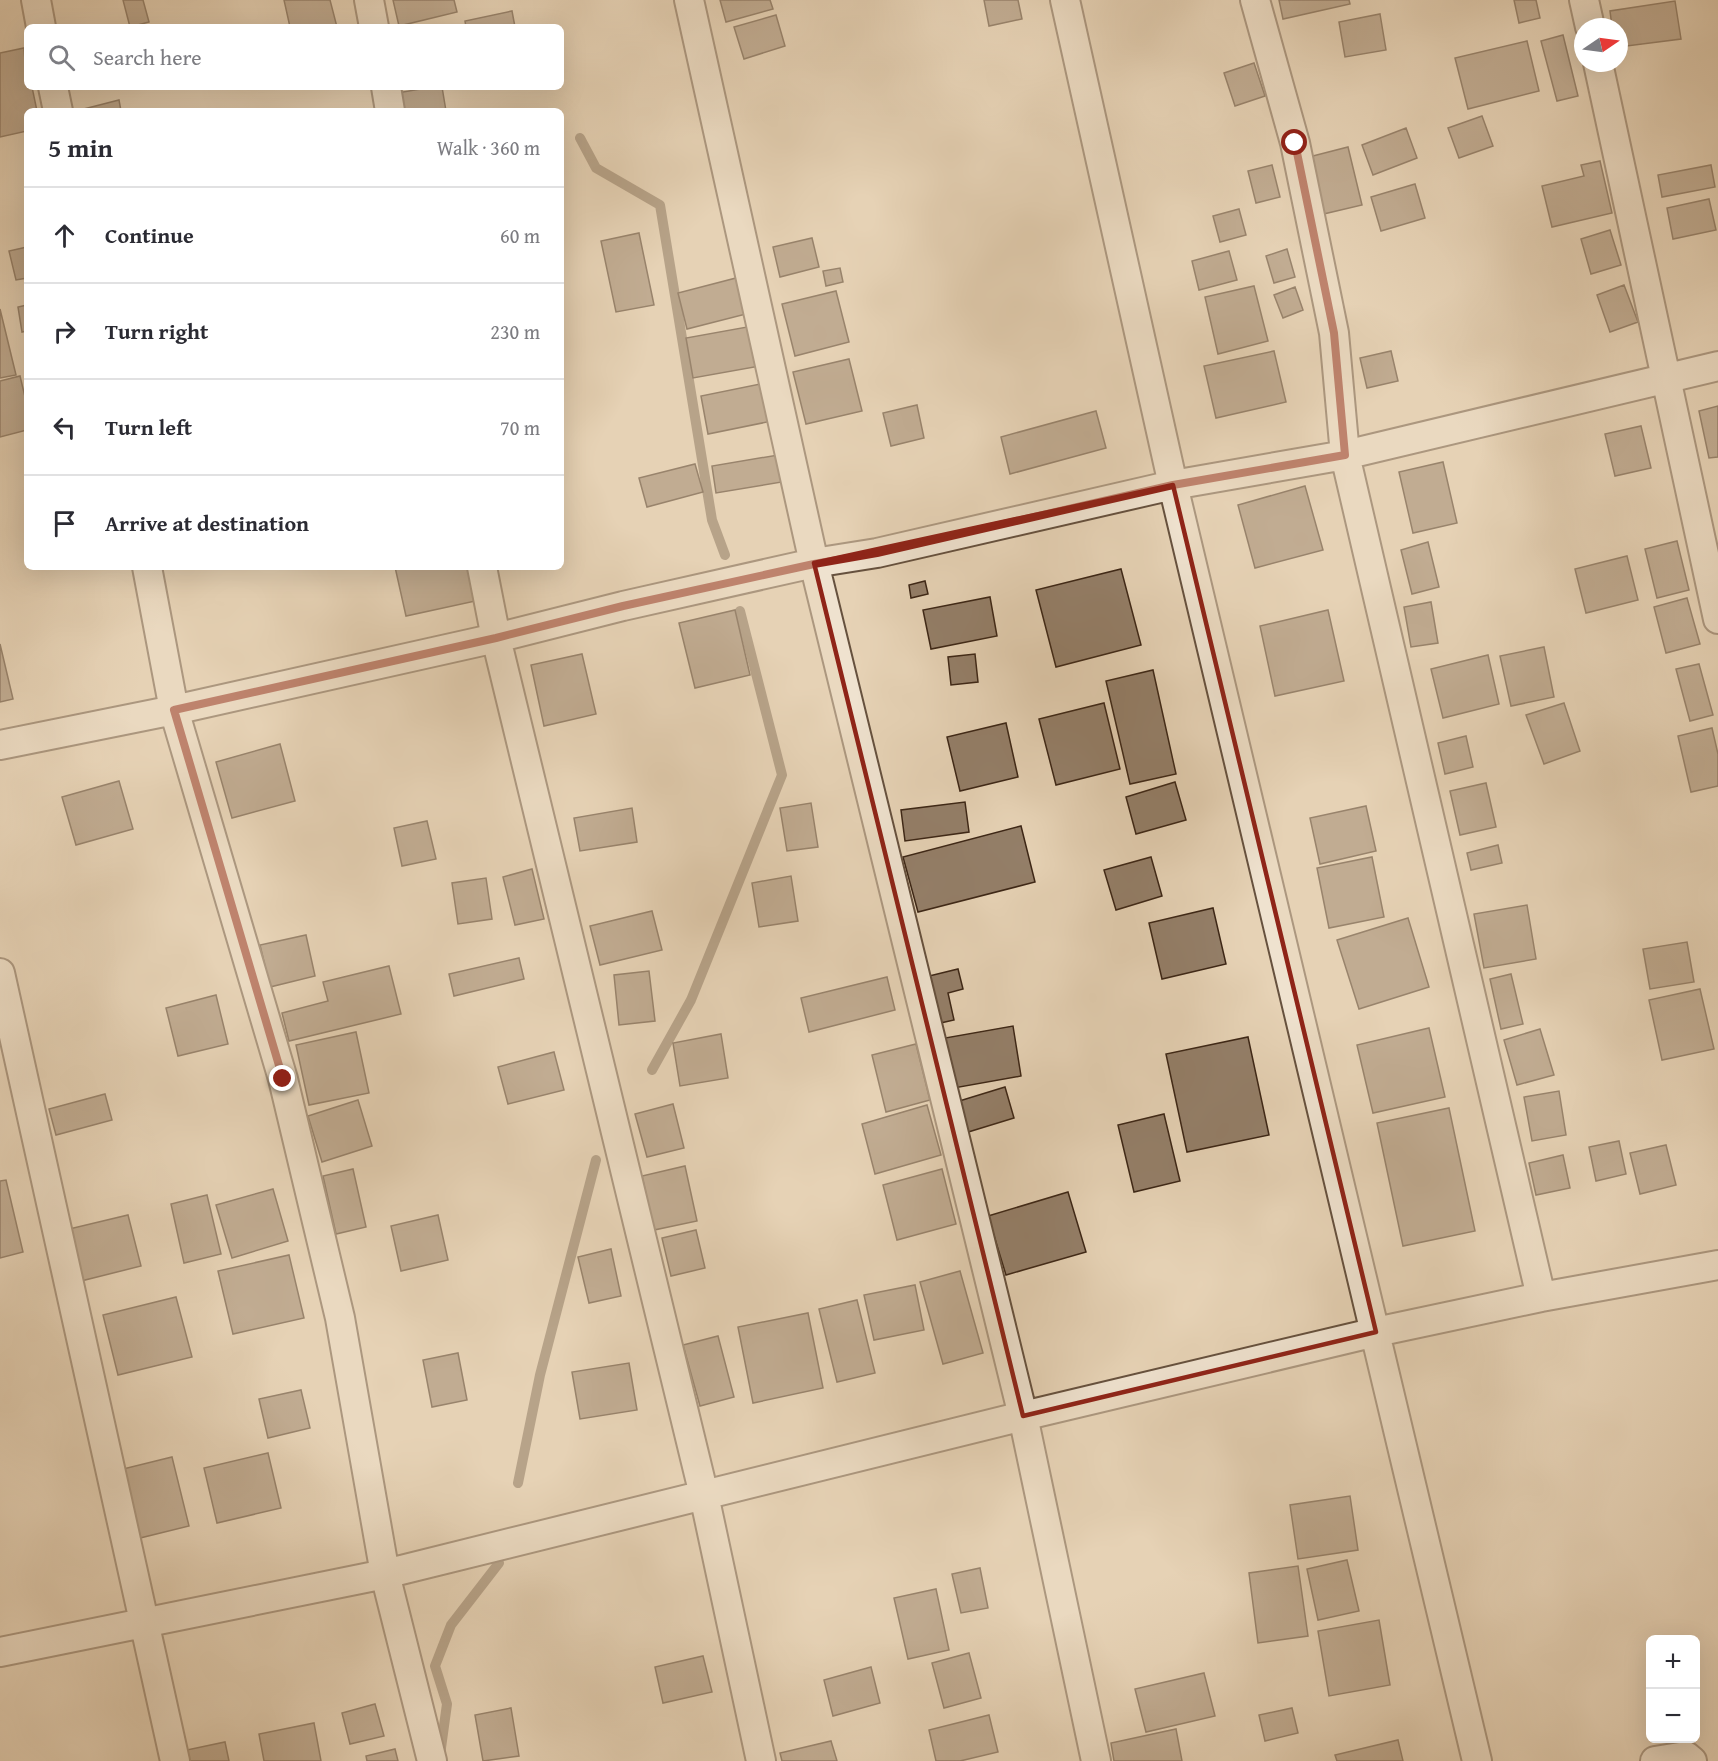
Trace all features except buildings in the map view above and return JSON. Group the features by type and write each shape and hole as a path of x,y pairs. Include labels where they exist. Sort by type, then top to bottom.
{"street":[{"path":"36,0 40,24"},
{"path":"369,0 373,24"},
{"path":"689,0 814,564 1023,1416 1096,1761"},
{"path":"1065,0 1173,485 1477,1761"},
{"path":"1255,0 1295,143 1334,333 1345,455 1541,1297"},
{"path":"1584,0 1588,18"},
{"path":"1600,72 1718,620"},
{"path":"54,90 57,108"},
{"path":"386,90 390,108"},
{"path":"0,745 174,710 496,638 623,606 814,564 877,553 1173,485 1345,455 1718,366"},
{"path":"148,570 174,710 283,1079 340,1318 385,1574 432,1761"},
{"path":"483,570 496,638 704,1495 761,1761"},
{"path":"0,973 175,1761"},
{"path":"0,1652 385,1574 1023,1416 1376,1332 1541,1297 1718,1264"},
{"path":"1655,1761 1686,1756 1692,1761"}],"highlighted area":[{"path":"1173,485 1376,1332 1023,1416 814,563"}],"waterway":[{"path":"580,138 596,168 660,205 712,520 725,555"},
{"path":"652,1070 691,1000 782,775 740,611"},
{"path":"518,1483 540,1375 596,1160"},
{"path":"440,1755 447,1704 435,1666 451,1625 499,1563"}],"route":[{"path":"283,1079 174,710 496,638 623,606 814,564 877,553 1173,485 1345,455 1334,333 1295,143"}]}
